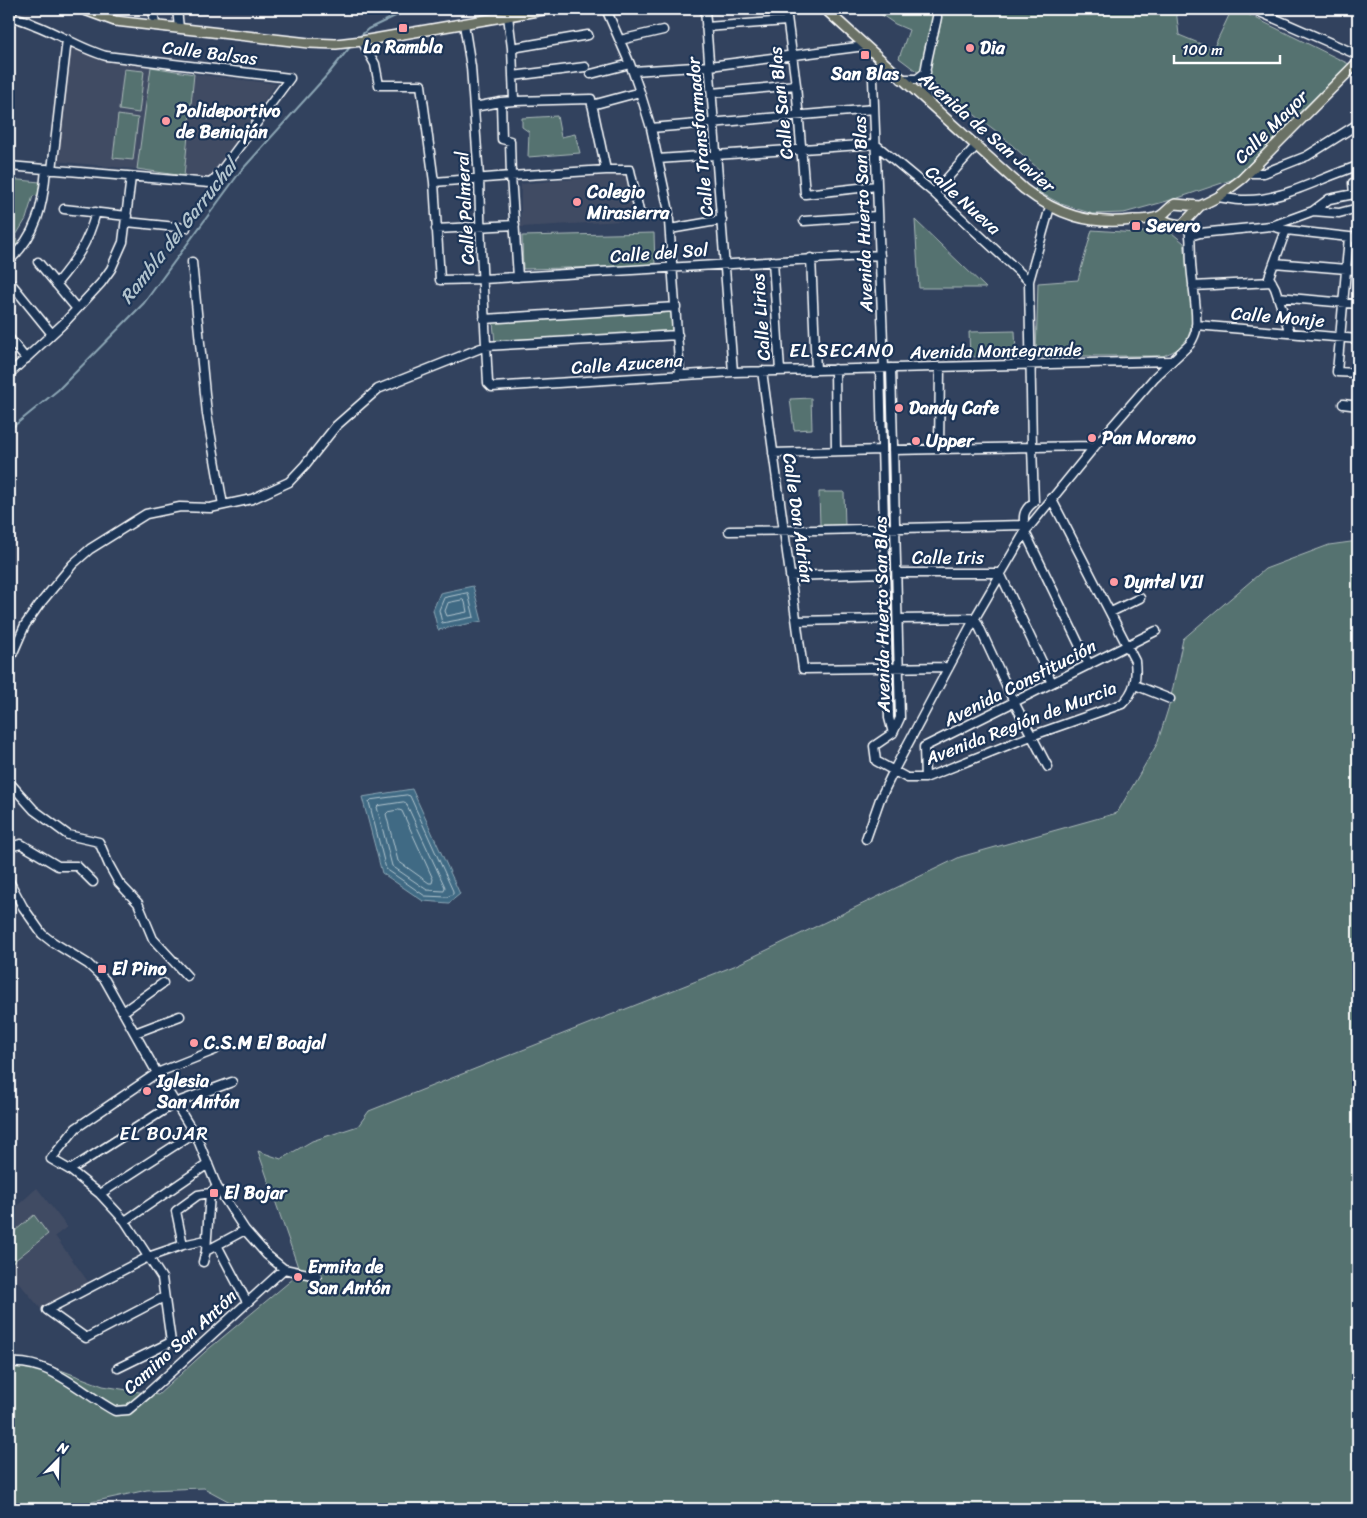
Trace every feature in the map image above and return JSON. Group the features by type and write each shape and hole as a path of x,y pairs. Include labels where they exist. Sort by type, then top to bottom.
{"main road":[{"path":"82,9 115,21 309,43 336,44 549,9"},
{"name":"Avenida de San Javier","path":"825,9 1024,189 1050,207 1091,220 1120,222 1154,218 1172,223"},
{"name":"Calle Mayor","path":"1188,219 1200,206 1218,197 1248,173 1358,62"},
{"path":"1175,204 1183,205 1188,211 1188,219 1183,224 1172,223 1167,216 1169,209 1175,204"},
{"name":"Calle Mayor","path":"1183,205 1200,206"},
{"name":"Avenida de San Javier","path":"1154,218 1169,209"}],"street":[{"path":"154,9 155,25"},
{"path":"177,9 179,28"},
{"path":"606,9 632,67 651,128 658,159 669,214 680,375"},
{"name":"Calle Transformador","path":"705,9 733,372"},
{"name":"Calle San Blas","path":"786,9 793,55 805,194 877,186"},
{"path":"1254,9 1358,55"},
{"path":"508,16 512,48 514,101"},
{"path":"930,105 925,94 926,72 938,17"},
{"name":"Calle Balsas","path":"9,18 21,19 106,56 290,78 215,179 210,183 131,176"},
{"path":"706,27 787,21"},
{"name":"Calle Palmeral","path":"464,24 471,67 480,178 480,227 488,383 495,388"},
{"path":"620,40 663,30"},
{"path":"512,48 588,35"},
{"path":"9,260 27,239 37,220 43,200 49,170 67,38"},
{"path":"362,41 375,64 379,85 421,85 434,182 436,229 515,225"},
{"path":"591,74 632,67 710,66 865,46"},
{"name":"Avenida Huerto San Blas","path":"881,61 873,78 885,368 893,450 897,573 900,718 893,733"},
{"path":"513,76 585,68"},
{"path":"901,79 917,79 926,72"},
{"path":"712,93 796,85"},
{"path":"474,106 514,101 591,102 640,92"},
{"path":"501,102 502,139 510,141 518,277"},
{"path":"591,102 606,170"},
{"path":"651,128 874,109"},
{"path":"1248,173 1264,173 1307,156 1358,124"},
{"path":"658,159 876,144"},
{"name":"Calle Nueva","path":"876,144 934,193 1029,281"},
{"path":"934,193 976,146"},
{"path":"9,166 131,176 127,219 121,248 112,269 77,309 9,374"},
{"path":"1218,197 1243,200 1265,198 1304,187 1358,166"},
{"path":"434,182 630,170 641,216 669,214"},
{"path":"1172,223 1190,235 1271,226 1313,211 1329,199 1354,194 1353,183 1358,182"},
{"path":"1050,207 1029,281 1034,502 1026,508 1024,515 1025,528 1089,665"},
{"path":"1313,211 1339,213 1358,208"},
{"path":"64,209 96,212 186,228"},
{"path":"56,284 73,264 84,246 91,232 96,212"},
{"path":"804,221 878,216"},
{"path":"866,839 880,799 894,770 1025,528 1170,361 1190,344 1195,334 1196,325 1191,231 1188,219"},
{"path":"670,229 722,220"},
{"path":"1271,226 1286,230 1358,238"},
{"name":"Calle del Sol","path":"436,229 440,280 518,277 880,254"},
{"path":"1286,230 1269,277 1290,333"},
{"path":"1348,237 1338,372 1358,373"},
{"path":"811,258 816,370"},
{"name":"Calle Lirios","path":"772,261 780,371"},
{"path":"38,262 77,309"},
{"path":"192,262 207,414 223,505"},
{"path":"1274,262 1358,270"},
{"path":"9,281 52,334"},
{"path":"1193,286 1272,282"},
{"path":"1278,297 1358,304"},
{"path":"484,319 676,307"},
{"name":"Calle Monje","path":"1196,325 1358,339"},
{"path":"9,662 25,625 39,605 73,564 90,549 146,514 180,507 210,508 252,499 289,482 336,426 378,389 486,346 678,335"},
{"path":"9,338 26,358"},
{"name":"Avenida Montegrande","path":"762,371 1170,361"},
{"path":"939,449 940,367"},
{"name":"Avenida Huerto San Blas","path":"885,368 882,450 890,718 893,733"},
{"path":"835,370 836,451"},
{"name":"Calle Azucena","path":"495,388 762,371"},
{"name":"Calle Don Adrián","path":"762,371 803,669 888,666"},
{"path":"1343,404 1358,406"},
{"path":"893,450 1095,446"},
{"path":"774,453 882,450"},
{"name":"Avenida Región de Murcia","path":"893,733 874,746 876,761 907,778 925,778 1031,736 1122,704 1129,697 1135,685 1135,661 1051,498"},
{"path":"729,531 1025,528"},
{"path":"790,576 886,573"},
{"name":"Calle Iris","path":"897,573 1000,573"},
{"path":"1000,573 1052,683"},
{"path":"1110,612 1140,598"},
{"path":"898,619 975,618"},
{"path":"975,618 1014,702 1048,767"},
{"path":"797,621 887,619"},
{"name":"Avenida Constitución","path":"925,778 924,747 1156,631"},
{"path":"888,666 949,667"},
{"path":"1135,685 1170,699"},
{"path":"9,782 34,810 68,835 99,842 108,865 118,883 138,903 153,939 187,976"},
{"path":"9,847 21,844 58,866 77,866 93,882"},
{"path":"9,881 23,907 42,934 100,973 157,1073 194,1133 218,1187 245,1230 267,1255 284,1269 317,1276"},
{"path":"123,1012 163,982"},
{"path":"135,1034 180,1016"},
{"path":"118,1368 171,1342 162,1278 125,1221 100,1194 70,1170 51,1159 76,1128 157,1073 215,1050"},
{"path":"70,1170 175,1103 232,1082"},
{"path":"100,1194 194,1133"},
{"path":"125,1221 208,1164"},
{"path":"183,1245 176,1211 198,1195 210,1193 218,1187"},
{"path":"203,1262 206,1251 210,1193"},
{"path":"206,1251 245,1230"},
{"path":"164,1297 86,1338 47,1310 148,1258 183,1245 206,1240"},
{"path":"218,1245 247,1302"},
{"name":"Camino San Antón","path":"9,1363 20,1362 38,1365 115,1411 128,1410 284,1269"}],"shaded area":[{"path":"69,44 101,59 151,67 137,169 55,161"},
{"path":"194,74 276,84 210,178 184,176"},
{"name":"Colegio Mirasierra","path":"627,174 638,220 521,227 521,184"},
{"path":"37,1188 67,1227 55,1236 89,1283 41,1309 9,1271 9,1213"}],"green space":[{"path":"873,9 1176,9 1179,35 1213,49 1232,9 1237,9 1349,64 1234,179 1178,198 1124,213 1093,214 1061,204 1035,190 1041,171 996,131 899,58 909,30 895,24"},
{"name":"Polideportivo de Beniaján","path":"151,67 194,74 184,176 137,169"},
{"path":"124,69 144,71 139,113 119,110"},
{"path":"118,115 138,118 133,160 113,158"},
{"path":"557,116 561,137 575,134 580,153 528,157 529,132 522,127 522,118"},
{"path":"9,179 40,182 38,195 33,196 26,219 15,237 18,243 9,253"},
{"path":"915,220 986,288 919,288"},
{"path":"1166,228 1184,243 1189,279 1192,321 1190,332 1182,346 1163,356 1036,356 1038,283 1078,280 1092,230 1137,233"},
{"path":"654,233 655,266 523,269 522,236"},
{"path":"675,312 676,333 495,343 493,322"},
{"path":"1015,331 1016,354 970,357 969,332"},
{"path":"811,398 812,429 794,430 790,399"},
{"path":"819,492 844,492 845,526 820,526"},
{"path":"1358,541 1358,1509 243,1509 204,1488 147,1490 92,1502 71,1509 9,1509 9,1357 50,1366 103,1386 158,1395 205,1352 300,1273 258,1151 281,1159 312,1141 358,1126 369,1111 734,966 960,857 1117,813 1157,744 1169,706 1183,639 1265,569 1329,545"},
{"path":"34,1215 48,1234 9,1265 9,1236"}],"water":[{"path":"473,586 482,621 438,630 433,610 440,593"},
{"path":"412,789 460,894 449,903 423,901 382,873 362,797"}],"waterway":[{"name":"Rambla del Garruchal","path":"358,38 368,29 410,9"},
{"name":"Rambla del Garruchal","path":"9,430 58,390 144,303 240,172 350,47"}],"place":[{"name":"La Rambla","path":"403,28"},
{"name":"Dia","path":"970,48"},
{"name":"San Blas","path":"865,55"},
{"name":"Polideportivo de Beniaján","path":"166,121"},
{"name":"Colegio Mirasierra","path":"577,202"},
{"name":"Severo","path":"1136,226"},
{"name":"Dandy Cafe","path":"899,408"},
{"name":"Pan Moreno","path":"1092,438"},
{"name":"Upper","path":"916,441"},
{"name":"Dyntel VII","path":"1114,582"},
{"name":"El Pino","path":"102,969"},
{"name":"C.S.M El Boajal","path":"194,1043"},
{"name":"Iglesia San Antón","path":"147,1091"},
{"name":"El Bojar","path":"214,1193"},
{"name":"Ermita de San Antón","path":"298,1277"}],"district":[{"name":"EL SECANO","path":"842,350"},
{"name":"EL BOJAR","path":"164,1133"}]}
